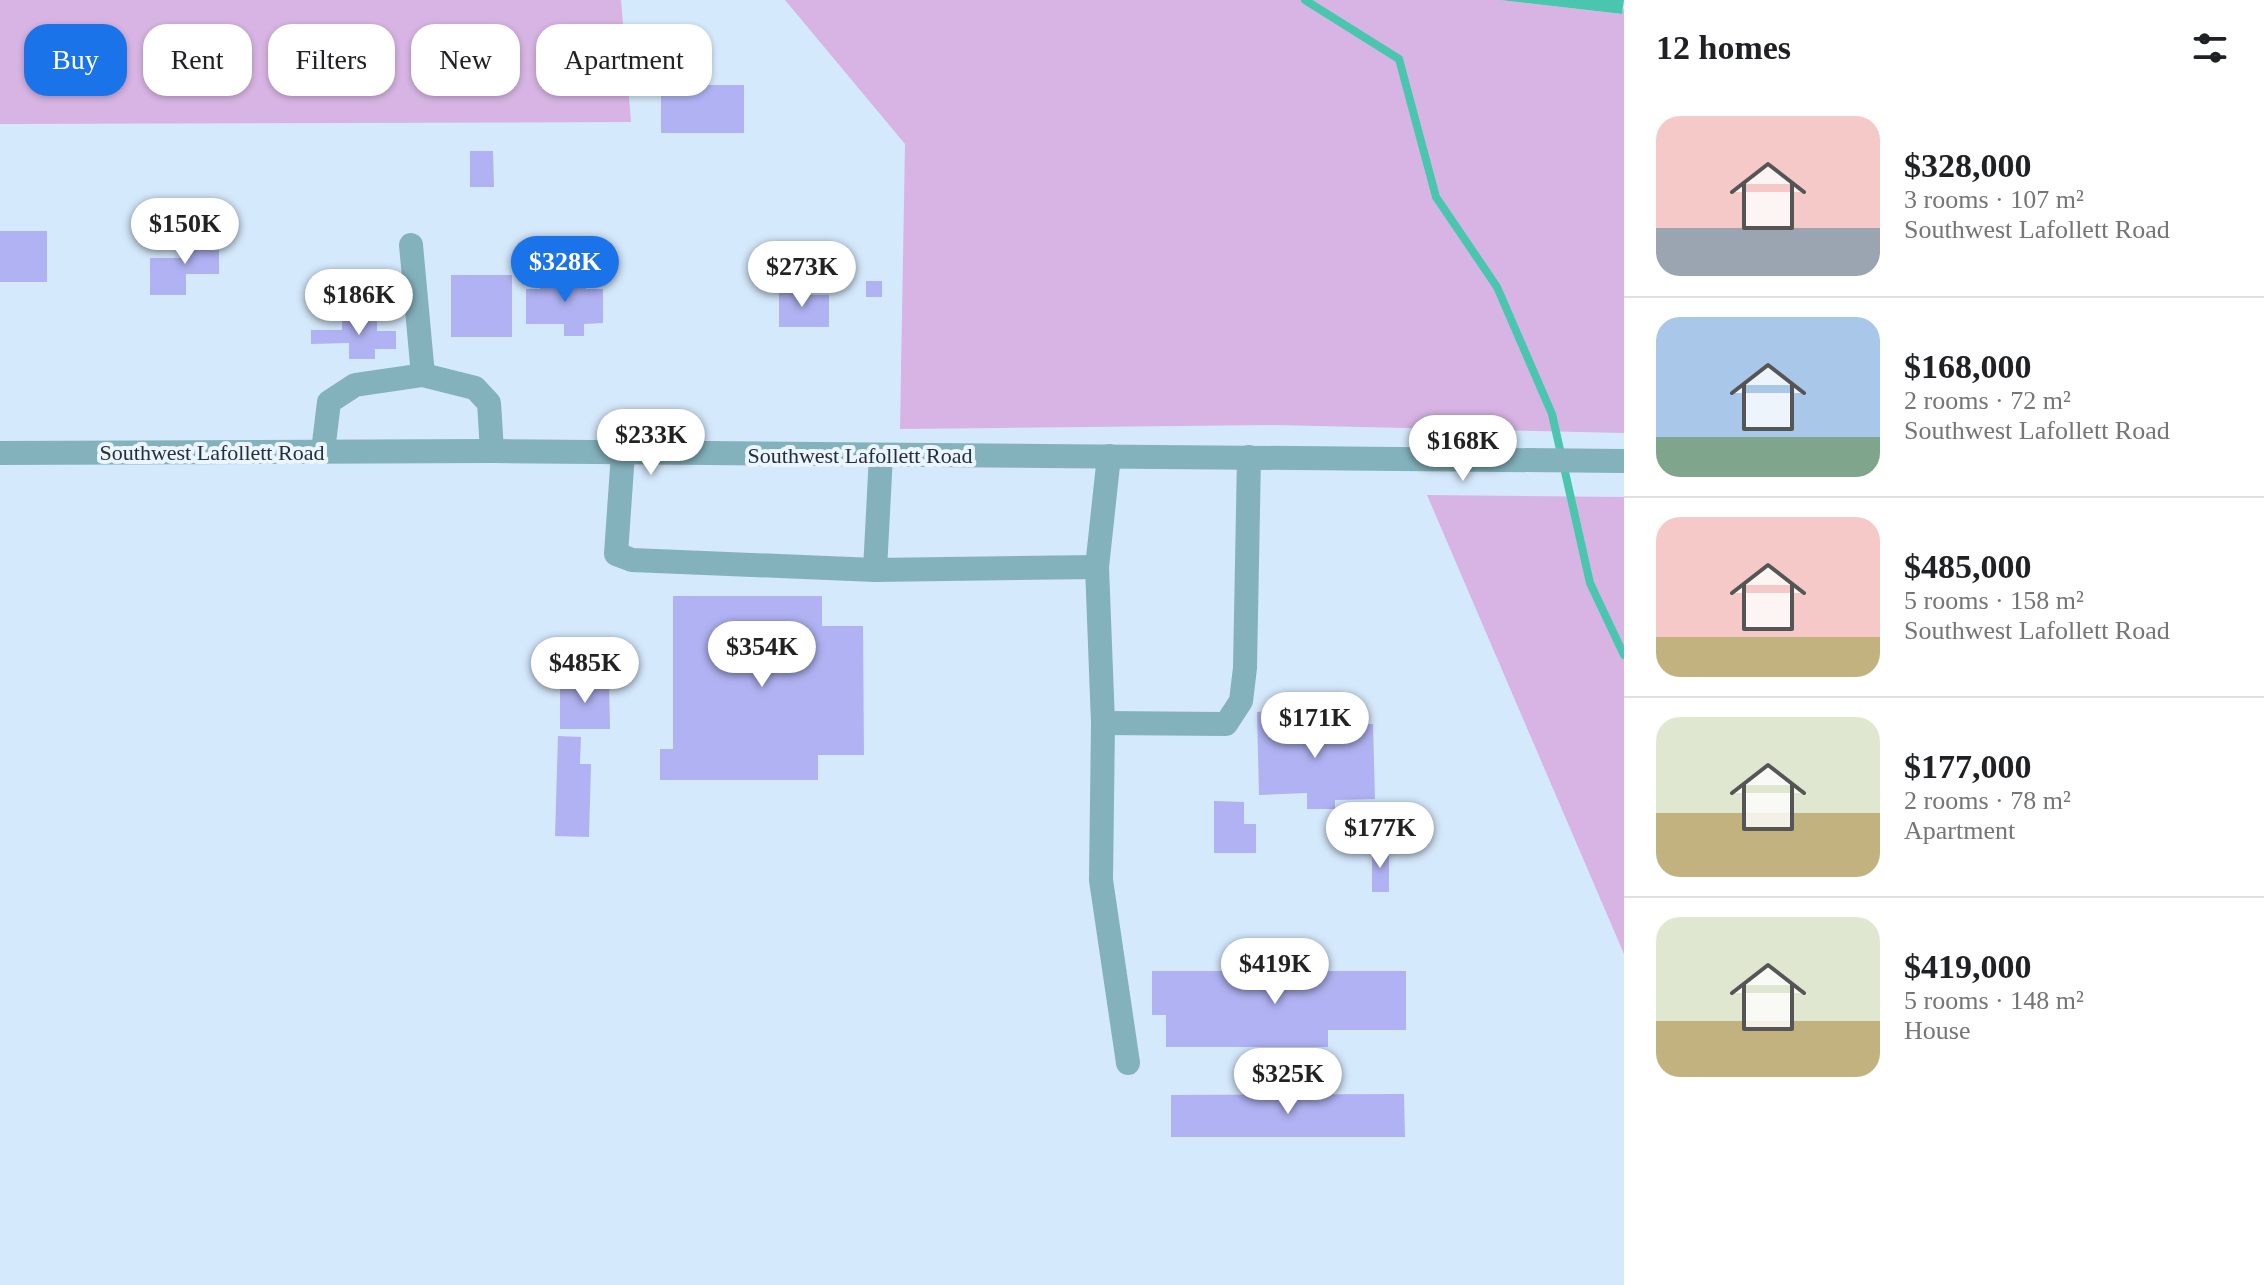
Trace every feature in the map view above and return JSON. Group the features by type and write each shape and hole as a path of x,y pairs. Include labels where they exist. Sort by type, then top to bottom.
{"street":[{"path":"411,245 423,375"},
{"path":"323,451 329,402 355,385 423,375 475,388 489,403 492,451"},
{"name":"Southwest Lafollett Road","path":"0,453 492,451 1624,461"},
{"path":"623,453 616,554 632,560 875,570 1097,567"},
{"path":"875,570 881,455"},
{"path":"1109,456 1097,567 1103,723 1101,880 1128,1063"},
{"path":"1103,723 1226,724 1241,701 1245,668 1249,457"}],"shaded area":[{"path":"0,0 621,0 623,24 536,24 536,96 629,96 631,122 0,124"},
{"path":"785,0 1500,0 1621,14 1624,8 1624,433 1274,425 900,429 905,144"},
{"path":"1500,0 1624,0 1622,14"},
{"path":"1427,495 1624,497 1624,954"}],"building":[{"path":"712,85 744,85 744,133 661,133 661,96 712,96"},
{"path":"470,151 493,151 494,187 470,187"},
{"path":"0,231 47,231 47,282 0,282"},
{"path":"190,235 219,235 219,274 186,274 186,295 150,295 150,258 190,258"},
{"path":"815,256 848,256 848,281 815,281"},
{"path":"451,275 512,275 512,337 451,337"},
{"path":"540,277 586,277 586,289 603,289 603,323 584,324 584,336 564,336 564,324 526,324 526,289 540,289"},
{"path":"866,281 882,281 882,297 866,297"},
{"path":"779,285 799,285 799,295 829,295 829,327 779,327"},
{"path":"363,309 377,309 377,331 396,331 396,349 375,349 375,359 349,359 349,343 311,344 311,330 342,330 342,320 363,320"},
{"path":"673,596 822,596 822,626 863,626 864,755 818,755 818,780 660,780 660,749 673,749"},
{"path":"560,681 609,681 610,729 560,729"},
{"path":"1301,710 1302,726 1373,724 1375,799 1335,800 1335,809 1307,809 1307,793 1259,795 1257,712"},
{"path":"558,736 581,737 580,764 591,764 589,837 555,836"},
{"path":"1214,801 1244,802 1244,824 1256,824 1256,853 1214,853"},
{"path":"1372,847 1389,847 1389,892 1372,892"},
{"path":"1152,971 1406,971 1406,1030 1328,1030 1328,1047 1166,1047 1166,1015 1152,1015"},
{"path":"1404,1094 1405,1137 1171,1137 1171,1095"}],"waterway":[{"path":"1305,0 1399,59 1436,197 1497,287 1552,414 1590,583 1624,655"}]}
